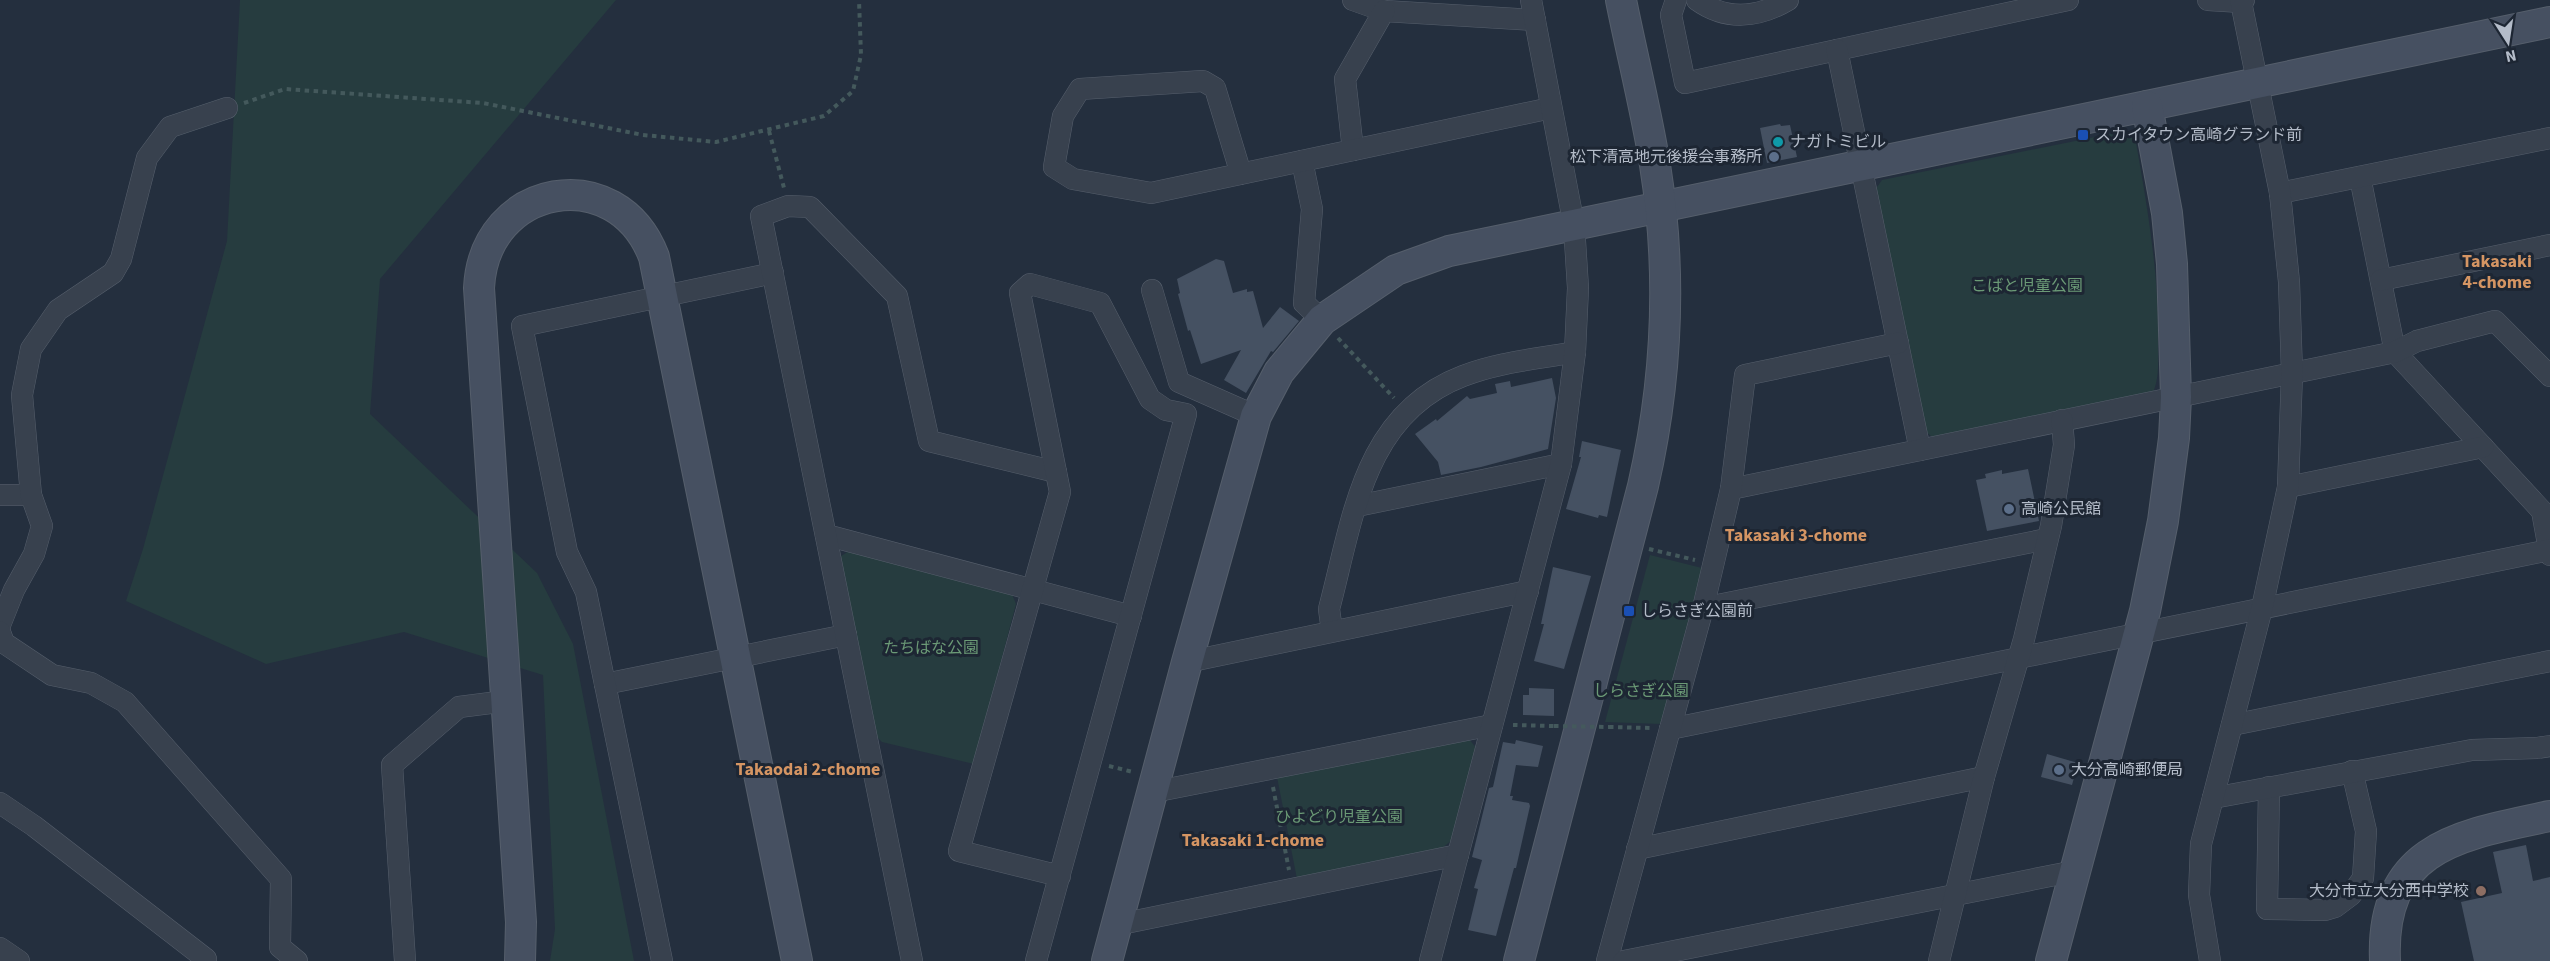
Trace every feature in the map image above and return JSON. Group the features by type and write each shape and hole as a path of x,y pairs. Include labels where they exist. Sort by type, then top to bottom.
{"street":[{"path":"1353,0 1384,11 1533,10 1574,225 1578,288 1575,352 1560,464 1430,961"},
{"path":"1519,961 1653,442 1663,354 1665,282 1660,207 1655,165 1621,0"},
{"path":"1676,0 1671,15 1685,83 2068,0"},
{"path":"1697,0 1719,12 1738,16 1774,8 1788,0"},
{"path":"2208,0 2243,1 2280,193 2289,282 2292,373 2288,487 2262,608 2201,844 2199,880 2201,914 2210,961"},
{"path":"1353,150 1345,79 1384,11"},
{"path":"1107,961 1145,783 1187,662 1256,416 1279,372 1322,320 1379,279 1418,261 1449,251 2550,22"},
{"path":"1837,50 1920,450"},
{"path":"1241,174 1215,88 1203,81 1080,89 1063,116 1054,167 1073,179 1151,193 1241,174 1551,108"},
{"path":"2051,961 2139,633 2163,521 2176,397 2172,264 2167,213 2147,106"},
{"path":"0,625 14,590 34,554 42,526 31,495 22,395 31,349 58,310 113,273 121,260 147,158 170,127 227,108"},
{"path":"2280,193 2550,138"},
{"path":"1302,161 1312,209 1304,303 1322,320"},
{"path":"1670,729 2549,552 2541,511 2395,352 2360,177"},
{"path":"520,961 521,922 479,288 483,258 498,230 511,216 544,198 579,195 611,206 639,228 648,239 654,256 797,961"},
{"path":"912,961 761,216 788,206 810,207 897,296 929,441 1056,471"},
{"path":"2381,280 2550,245"},
{"path":"662,961 586,592 567,552 522,326 773,273"},
{"path":"1036,961 1060,876 1186,414 1166,410 1150,399 1100,303 1030,284 1020,293 1060,492 959,851 1060,876"},
{"path":"1152,290 1179,382 1256,416"},
{"path":"1731,489 2395,352 2417,341 2495,321 2550,376"},
{"path":"1607,961 1703,608 1731,489 1745,375 1898,343"},
{"path":"1332,631 1329,609 1364,477 1390,430 1407,411 1434,390 1462,376 1488,368 1575,352"},
{"path":"1939,961 1984,777 2018,658 2047,539 2064,445 2062,420"},
{"path":"2288,487 2483,447"},
{"path":"1356,506 1560,464"},
{"path":"0,495 31,495"},
{"path":"826,535 1131,616"},
{"path":"1703,608 2047,539"},
{"path":"1187,662 1528,591"},
{"path":"0,632 4,643 52,675 91,683 125,702 281,879 280,946 297,961"},
{"path":"605,684 846,635"},
{"path":"2232,725 2550,661"},
{"path":"405,961 392,765 459,707 506,701"},
{"path":"1145,783 1269,769 1492,725"},
{"path":"2213,798 2472,750 2550,746"},
{"path":"2269,787 2266,909 2325,910 2345,902 2363,878 2366,831 2352,771"},
{"path":"1637,849 1984,777"},
{"path":"0,802 206,959 205,961"},
{"path":"2385,961 2386,925 2394,895 2403,881 2428,854 2443,845 2482,831 2550,816"},
{"path":"1116,925 1458,855"},
{"path":"1624,961 2075,871"},
{"path":"0,948 19,961"}],"path":[{"path":"227,108 285,90 483,103 643,135 716,142 824,116 853,91 861,55 859,0"},
{"path":"769,131 788,206"},
{"path":"1322,320 1407,411"},
{"path":"1648,549 1713,564"},
{"path":"1492,725 1670,729"},
{"path":"1091,761 1145,783"},
{"path":"1269,769 1293,889"}],"green space":[{"path":"240,0 616,0 380,279 370,414 537,573 573,644 634,961 550,961 555,929 543,675 404,632 266,664 126,601 143,549 227,241"},
{"name":"こばと児童公園","path":"2125,131 2135,137 2148,213 2157,290 2158,362 2152,395 1935,439 1926,432 1875,190 1882,180"},
{"name":"たちばな公園","path":"849,551 1011,592 1016,604 974,764 882,742 877,737 838,558"},
{"name":"しらさぎ公園","path":"1650,555 1702,568 1661,724 1605,722"},
{"name":"ひよどり児童公園","path":"1469,739 1477,749 1452,840 1441,849 1297,879 1277,777"}],"building":[{"name":"ナガトミビル","path":"1780,124 1781,126 1790,125 1797,157 1767,163 1760,128"},
{"path":"1216,259 1224,261 1233,293 1247,289 1247,292 1253,291 1263,328 1280,307 1299,321 1273,352 1271,351 1246,393 1224,380 1241,350 1201,364 1190,330 1188,331 1178,294 1180,293 1177,279"},
{"path":"1552,378 1556,398 1548,449 1441,475 1438,462 1415,434 1436,419 1437,421 1467,396 1470,399 1497,393 1495,384 1510,381 1511,387"},
{"path":"1582,441 1621,450 1607,517 1599,515 1598,518 1566,509 1581,457 1579,457"},
{"name":"高崎公民館","path":"2028,469 2039,521 1987,531 1976,480 1986,478 1985,474 2002,470 2002,474"},
{"path":"1553,567 1591,576 1564,669 1534,661 1544,624 1541,624"},
{"path":"1529,688 1554,689 1554,716 1523,715 1523,695 1529,695"},
{"path":"1516,740 1543,746 1538,767 1516,765 1510,796 1513,796 1512,800 1529,803 1530,806 1516,868 1514,868 1496,936 1468,930 1478,889 1474,888 1482,860 1472,857 1489,788 1493,787 1503,742 1515,744"},
{"name":"大分高崎郵便局","path":"2047,754 2078,763 2072,785 2041,777"},
{"path":"2526,845 2533,881 2550,877 2550,961 2474,961 2461,902 2502,893 2493,852"}],"place":[{"name":"スカイタウン高崎グランド前","path":"2083,135"},
{"name":"ナガトミビル","path":"1778,142"},
{"name":"松下清高地元後援会事務所","path":"1774,157"},
{"name":"高崎公民館","path":"2009,509"},
{"name":"しらさぎ公園前","path":"1629,611"},
{"name":"大分高崎郵便局","path":"2059,770"},
{"name":"大分市立大分西中学校","path":"2481,891"}],"district":[{"name":"Takasaki 4-chome","path":"2497,271"},
{"name":"Takasaki 3-chome","path":"1796,535"},
{"name":"Takaodai 2-chome","path":"808,769"},
{"name":"Takasaki 1-chome","path":"1253,840"}]}
